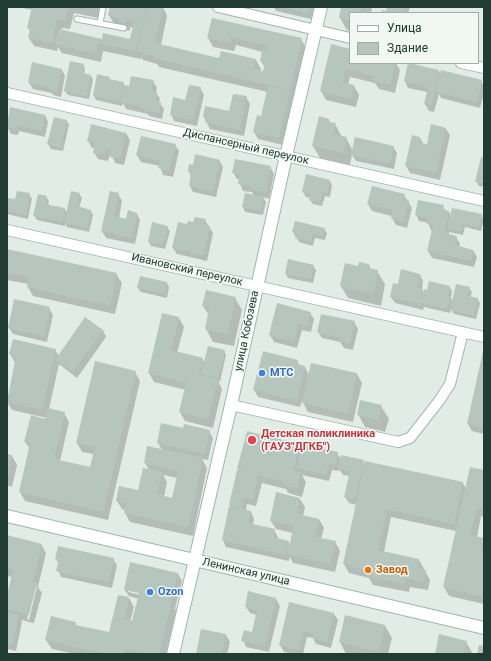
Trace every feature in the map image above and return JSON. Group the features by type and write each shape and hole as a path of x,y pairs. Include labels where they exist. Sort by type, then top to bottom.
{"main road":[{"name":"улица Кобозева","path":"173,654 321,7"},
{"name":"Ленинская улица","path":"7,516 484,628"}],"street":[{"path":"218,7 349,38"},
{"path":"466,64 484,68"},
{"name":"Диспансерный переулок","path":"7,93 484,201"},
{"name":"Ивановский переулок","path":"7,230 484,337"},
{"path":"231,405 398,442 410,438 439,401 450,384 463,332"}],"lane":[{"path":"100,23 103,7"},
{"path":"77,19 124,28"}],"building":[{"path":"32,7 68,7 65,21 57,19 52,43 28,38 30,29 27,28"},
{"path":"110,7 146,7 136,51 98,43 96,54 55,44 59,29 102,39 103,33 130,39 134,21 126,19 125,23 119,21 119,18 108,15"},
{"path":"147,7 163,7 155,43 219,58 221,51 256,59 254,69 263,71 265,63 260,61 262,50 267,51 268,46 231,37 230,43 207,38 212,18 302,38 290,90 153,58 154,56 137,52"},
{"path":"285,7 309,7 307,13"},
{"path":"341,7 362,7 360,12 349,12 349,21 339,18"},
{"path":"387,7 405,7 403,12 381,12 382,10 386,11"},
{"path":"331,44 349,49 349,64 395,64 390,85 372,80 373,76 345,69 342,82 354,85 351,99 320,91"},
{"path":"70,61 84,64 82,73 91,75 87,96 64,91"},
{"path":"32,62 62,69 57,91 48,89 49,87 28,83"},
{"path":"408,64 439,70 431,106 424,104 428,87 404,81"},
{"path":"441,70 482,80 477,102 436,92"},
{"path":"97,74 110,77 109,79 124,82 120,102 93,96"},
{"path":"131,76 154,80 151,90 157,92 155,101 161,102 159,113 121,102 125,85 129,86"},
{"path":"189,85 201,87 193,120 170,115 173,97 185,100"},
{"path":"268,86 290,91 279,138 253,132 257,115 261,116"},
{"path":"233,94 247,96 240,130 205,122 206,118 203,117 205,106 229,111"},
{"path":"10,107 45,115 42,131 16,125 15,129 7,127"},
{"path":"319,116 329,119 329,122 336,123 333,134 347,137 343,153 312,146"},
{"path":"54,117 67,120 61,148 47,144"},
{"path":"91,124 126,133 120,159 110,157 112,150 106,149 105,155 93,153 95,143 87,141"},
{"path":"431,124 446,128 436,173 405,166 412,135 420,137 419,143 427,144"},
{"path":"141,136 176,144 169,171 158,168 160,161 136,155"},
{"path":"355,137 394,146 390,163 351,155"},
{"path":"195,154 220,160 213,191 189,186 191,173 188,172 189,164 193,165"},
{"path":"481,157 484,158 484,183 475,182"},
{"path":"235,159 271,166 266,192 249,189 250,186 238,184 240,174 232,173"},
{"path":"306,174 330,180 327,193 323,192 320,203 309,200 311,194 302,192"},
{"path":"372,186 405,194 403,199 409,200 403,222 391,218 393,210 367,204"},
{"path":"17,191 30,193 26,215 7,211 7,198 15,199"},
{"path":"71,191 80,193 77,206 91,210 87,228 64,223"},
{"path":"110,191 119,193 114,216 126,219 128,210 137,213 132,238 101,231"},
{"path":"245,193 264,197 261,211 242,207"},
{"path":"38,194 47,196 45,204 65,208 62,222 33,216"},
{"path":"418,200 444,205 443,209 449,211 444,233 457,236 455,245 473,250 471,261 427,251 433,225 427,224 428,218 415,215"},
{"path":"452,208 482,214 479,227 463,224 461,231 447,228"},
{"path":"195,217 206,219 204,224 210,226 203,255 172,248 178,222 187,224 188,221 193,222"},
{"path":"295,221 325,228 323,236 313,234 311,242 295,238 296,233 292,232"},
{"path":"152,222 168,226 163,245 148,242"},
{"path":"7,249 117,273 110,306 27,287 29,277 7,273"},
{"path":"288,259 314,265 311,279 285,274"},
{"path":"359,262 369,264 368,268 378,270 374,294 340,286 345,263 358,266"},
{"path":"401,269 420,274 417,288 423,289 420,304 390,297 393,283 398,284"},
{"path":"140,276 167,282 165,294 137,288"},
{"path":"429,281 450,286 448,296 451,296 447,309 421,303 424,289 427,290"},
{"path":"456,284 470,287 468,296 478,298 474,316 450,310"},
{"path":"206,290 236,297 227,334 205,329 209,308 202,306"},
{"path":"14,299 50,307 44,336 8,328"},
{"path":"277,303 311,312 307,326 298,324 294,342 269,335"},
{"path":"162,313 179,317 171,350 203,358 199,375 218,379 208,419 179,412 186,383 148,373"},
{"path":"321,314 355,321 349,344 339,341 340,337 317,332"},
{"path":"85,317 103,330 73,372 55,360"},
{"path":"13,339 56,349 42,410 7,402 16,356 9,354"},
{"path":"208,346 225,350 218,378 201,374"},
{"path":"263,351 298,360 297,364 305,366 297,401 253,390"},
{"path":"483,351 484,423 483,428 467,424"},
{"path":"95,361 136,371 103,512 19,492 30,443 24,442 31,415 45,419 48,408 65,412 54,459 90,467 95,447 76,443"},
{"path":"311,363 357,373 348,414 302,403"},
{"path":"360,400 382,405 378,420 357,415"},
{"path":"161,423 183,428 184,424 210,430 205,454 157,443"},
{"path":"247,431 299,444 293,470 301,472 297,488 282,485 283,481 258,475 253,500 244,498 241,508 229,505 237,470 252,473 237,469"},
{"path":"302,444 338,452 335,465 329,464 326,475 297,468"},
{"path":"147,446 203,458 188,527 124,513 126,503 116,501 119,486 138,490 143,468 162,472 157,494 172,498 178,471 144,463"},
{"path":"7,454 12,455 8,477 7,477"},
{"path":"341,455 364,460 355,500 344,497 350,471 338,468"},
{"path":"365,461 463,482 454,524 387,509 378,550 419,559 417,569 426,570 423,582 405,578 404,584 367,576 368,570 343,564"},
{"path":"470,467 484,470 484,510 477,508 470,535 484,538 481,553 484,553 484,597 443,587"},
{"path":"276,492 300,498 297,514 319,519 315,537 336,541 330,564 287,554 294,526 270,521"},
{"path":"229,506 251,511 248,523 275,529 273,537 289,541 285,555 222,540"},
{"path":"7,535 42,544 33,582 37,583 29,615 7,609 7,595 13,570 7,569"},
{"path":"58,546 114,558 109,582 56,571 59,560 55,559"},
{"path":"130,562 178,573 159,654 144,654 125,649 124,654 106,654 45,640 51,616 76,622 75,625 109,632 118,595 129,597 124,619 132,621 139,593 124,590"},
{"path":"248,591 276,598 265,646 241,641 244,630 252,632 257,610 245,607"},
{"path":"289,602 334,613 327,642 312,638 313,633 303,631 299,650 279,645"},
{"path":"7,612 19,615 12,645 7,644"},
{"path":"345,615 385,625 379,652 339,642"},
{"path":"201,629 226,634 222,654 196,654"},
{"path":"439,634 467,641 464,654 435,654"},
{"path":"479,645 484,646 484,654 477,654"}],"place":[{"name":"МТС","path":"262,373"},
{"name":"Детская поликлиника (ГАУЗ\"ДГКБ\")","path":"252,440"},
{"name":"Завод","path":"368,570"},
{"name":"Ozon","path":"150,592"}]}
